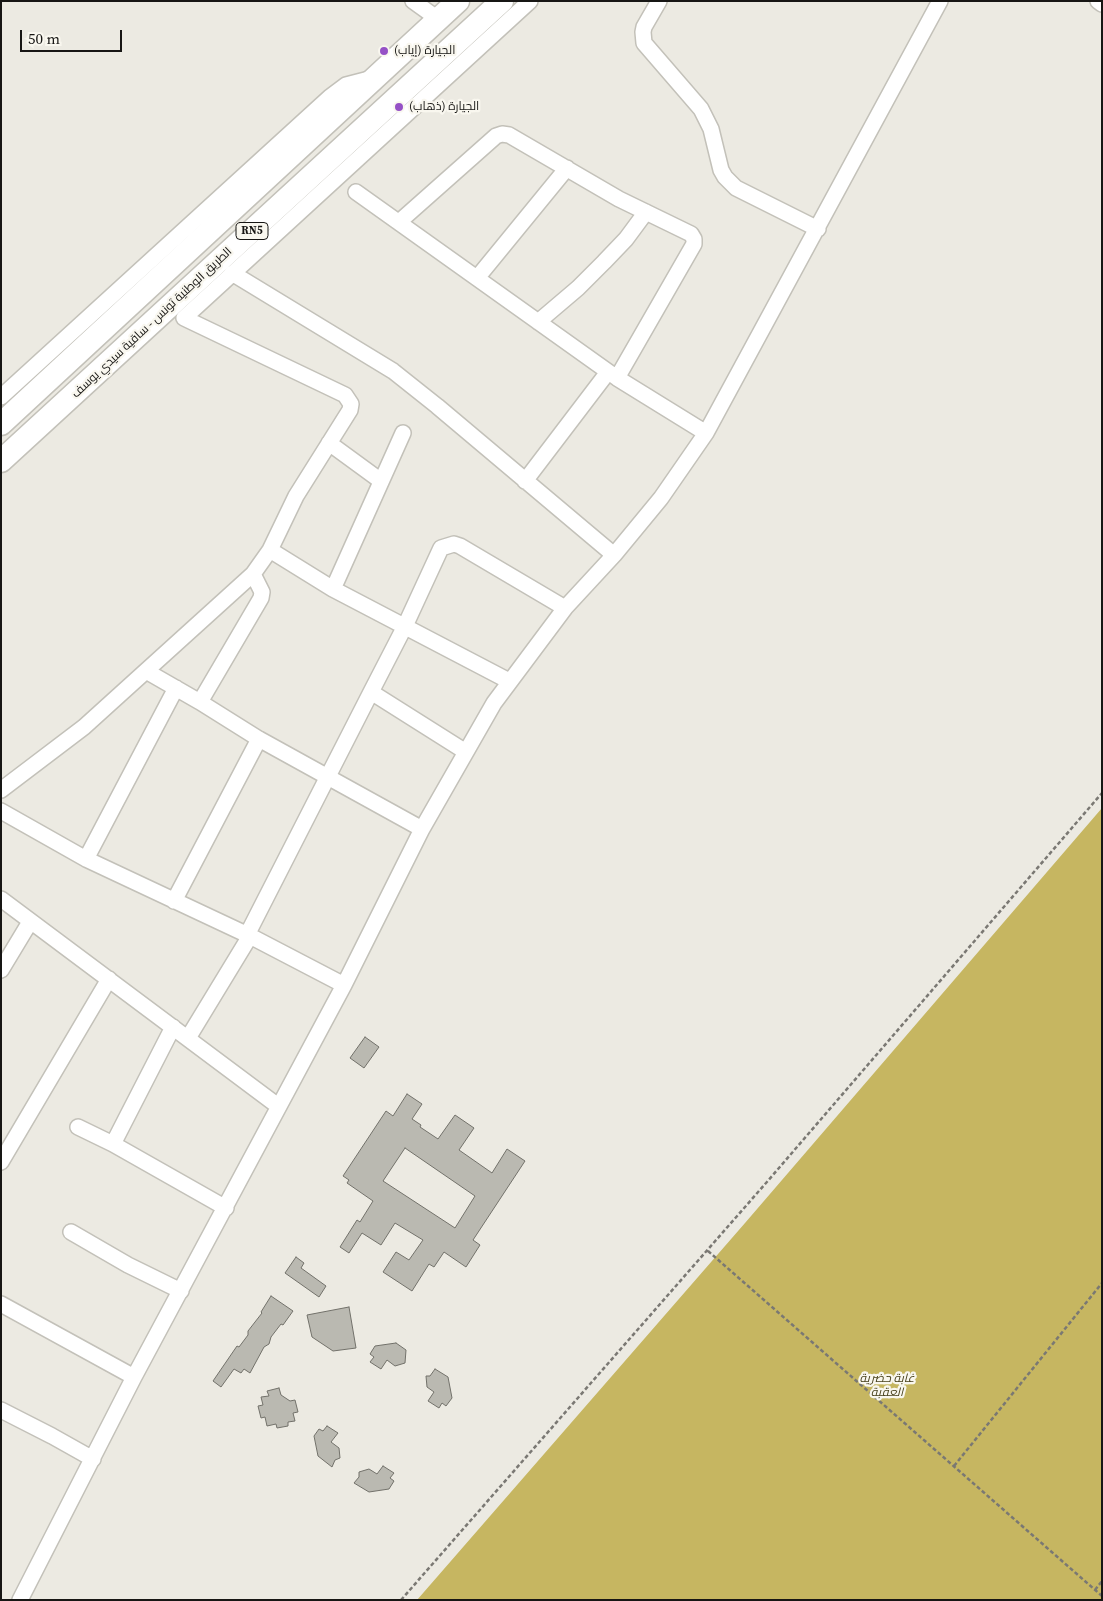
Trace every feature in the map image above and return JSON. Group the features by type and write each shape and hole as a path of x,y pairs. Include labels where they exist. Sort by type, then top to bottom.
{"highway":[{"name":"RN5","path":"1,424 458,1"},
{"name":"الطريق الوطنية تونس - ساقية سيدي يوسف","path":"1,461 502,1"}],"street":[{"path":"413,1 438,19"},
{"path":"1,790 84,727 253,574 270,550 296,496 350,410 350,404 345,395 184,318 530,1"},
{"path":"658,1 644,26 644,43 701,109 711,128 721,170 725,177 736,188 818,229"},
{"path":"20,1600 134,1377 344,984 422,829 494,703 508,681 566,608 614,555 661,498 706,433 940,1"},
{"path":"1098,1 1102,4"},
{"path":"1,397 338,90 355,82 375,78"},
{"path":"399,222 496,136 502,134 509,135 619,198 691,234 694,239 694,244 613,375 525,481"},
{"path":"477,278 567,168"},
{"path":"356,192 613,375 706,433"},
{"path":"538,322 578,288 604,262 626,239 646,212"},
{"path":"232,273 393,371 614,555"},
{"path":"333,589 402,433"},
{"path":"329,443 381,481"},
{"path":"188,1038 248,935 405,626 440,548 454,544 460,546 566,608"},
{"path":"270,550 333,589 508,681"},
{"path":"200,702 261,598 262,592 259,583 253,574"},
{"path":"146,671 200,702 258,739 422,829"},
{"path":"86,859 176,688"},
{"path":"372,692 466,752"},
{"path":"174,900 258,739"},
{"path":"1,812 86,859 248,935 344,984"},
{"path":"1,899 278,1106"},
{"path":"1,970 30,922"},
{"path":"1,1162 109,979"},
{"path":"112,1144 173,1027"},
{"path":"78,1127 226,1208"},
{"path":"71,1232 128,1265 180,1291"},
{"path":"1,1304 134,1377"},
{"path":"1,1410 93,1459"}],"path":[{"path":"401,1600 708,1250 1102,793"},
{"path":"708,1250 1102,1596"},
{"path":"954,1466 1102,1283"},
{"path":"1095,1590 1102,1581"}],"green space":[{"name":"غابة حضرية العقبة","path":"1102,808 1102,1600 417,1600 745,1223"}],"building":[{"path":"365,1037 379,1047 364,1068 350,1058"},
{"path":"407,1094 422,1104 412,1119 438,1139 455,1115 474,1128 459,1150 492,1173 507,1149 525,1161 473,1240 480,1245 466,1267 444,1252 434,1267 429,1264 412,1291 383,1272 396,1252 409,1260 423,1240 395,1223 381,1245 362,1233 349,1253 340,1247 357,1220 360,1222 373,1201 347,1183 349,1180 343,1176 386,1111 393,1116","holes":["405,1148 475,1196 455,1228 383,1181"]},
{"path":"296,1257 304,1263 301,1268 326,1286 319,1297 285,1273"},
{"path":"271,1296 293,1311 271,1337 269,1344 264,1347 250,1373 244,1369 241,1373 234,1369 221,1387 213,1381 237,1346 239,1347 248,1335 248,1331 262,1313"},
{"path":"349,1307 356,1348 333,1351 312,1337 307,1315"},
{"path":"396,1343 406,1350 405,1363 395,1366 387,1360 381,1369 370,1362 374,1357 370,1354 375,1346"},
{"path":"435,1369 448,1377 452,1398 446,1406 442,1403 439,1408 428,1401 434,1392 427,1387 426,1376 430,1376"},
{"path":"279,1388 281,1395 290,1401 295,1400 298,1412 293,1413 295,1421 288,1422 288,1426 277,1428 276,1424 267,1426 265,1417 261,1418 258,1406 263,1405 261,1397 269,1396 267,1391"},
{"path":"327,1426 338,1433 331,1442 339,1448 340,1458 335,1460 332,1467 318,1456 314,1436 319,1429 323,1431"},
{"path":"383,1466 394,1473 390,1478 394,1481 389,1489 369,1492 354,1483 359,1477 359,1472 369,1469 377,1474"}],"place":[{"name":"الجيارة (إياب)","path":"384,51"},
{"name":"الجيارة (ذهاب)","path":"399,107"}]}
